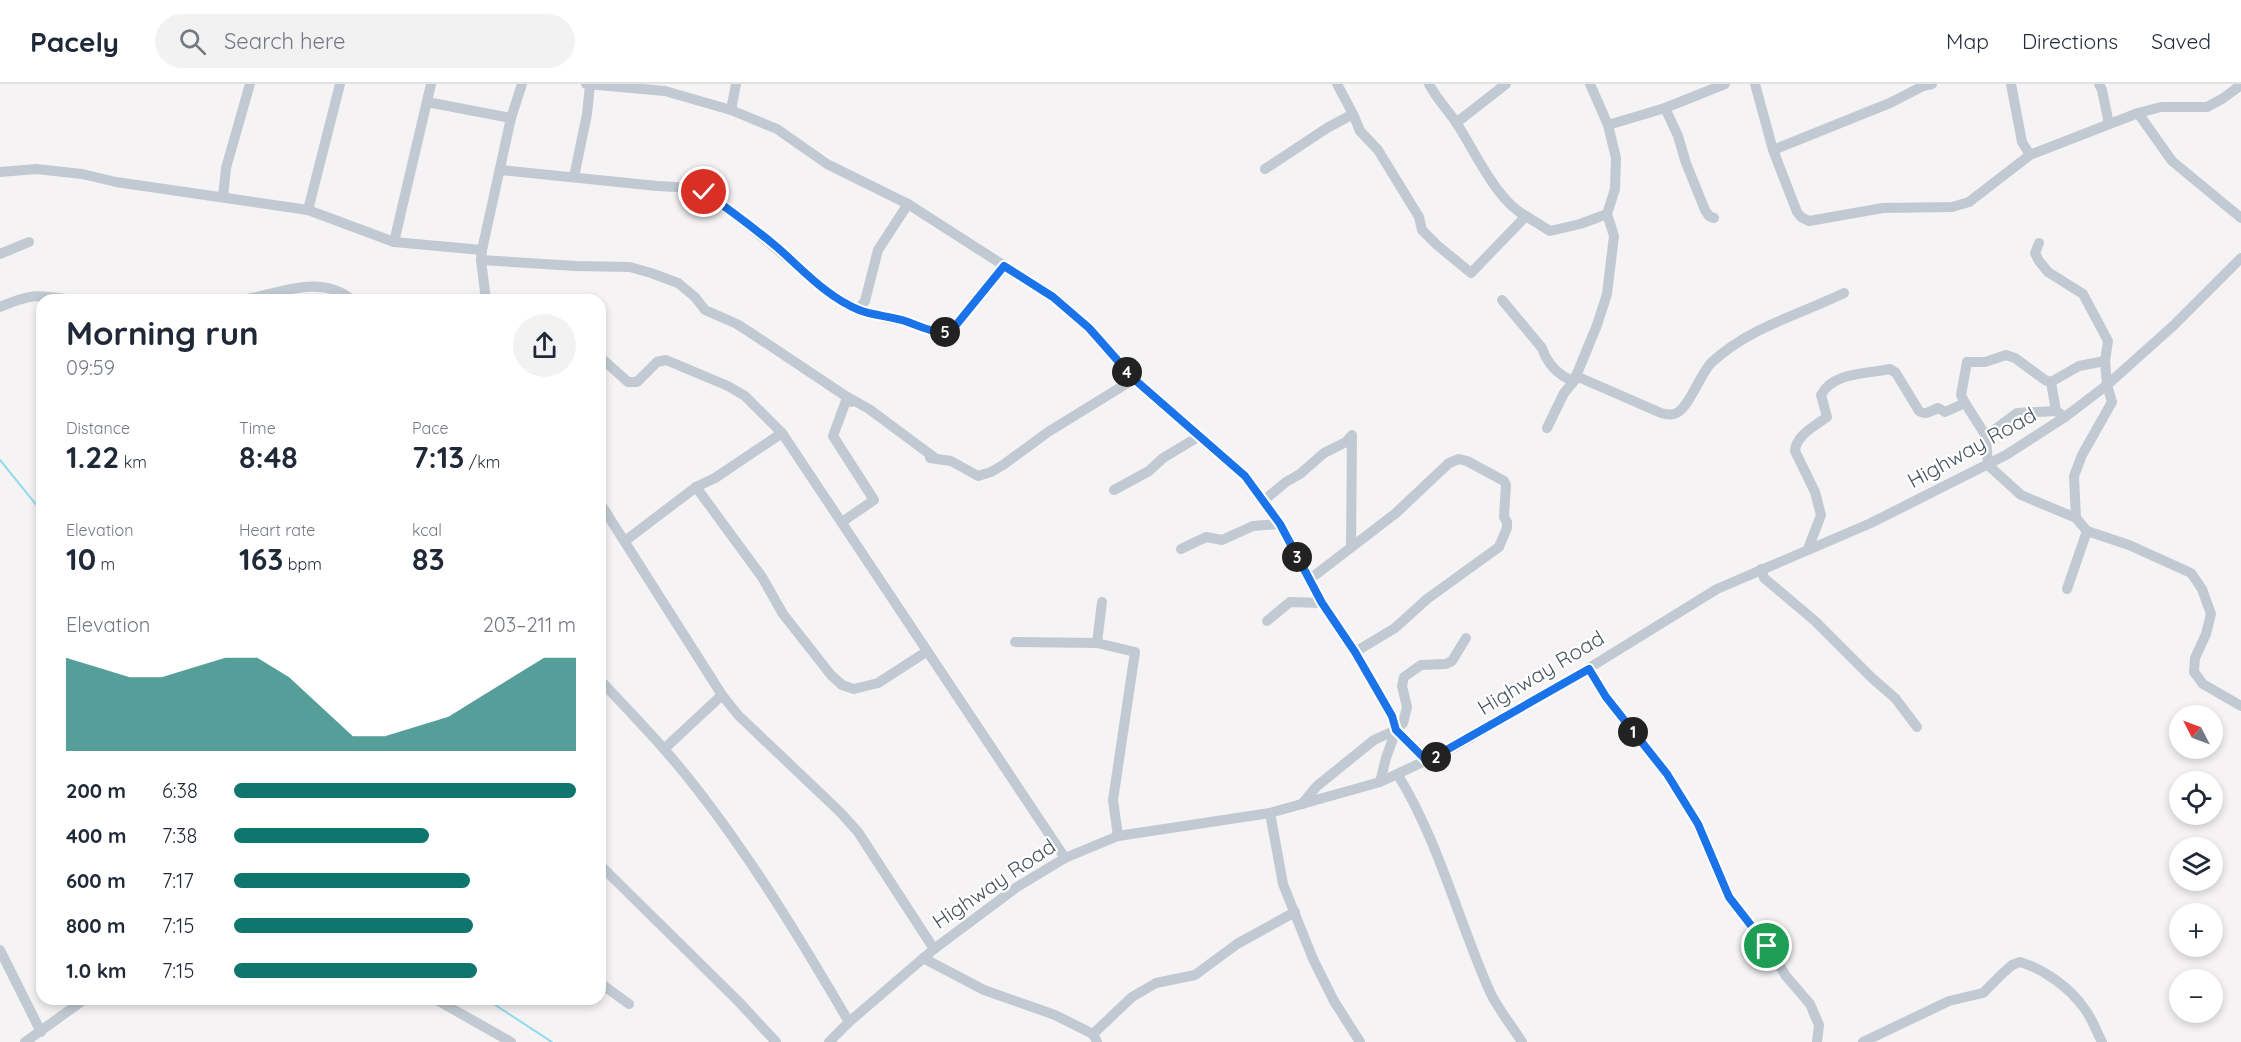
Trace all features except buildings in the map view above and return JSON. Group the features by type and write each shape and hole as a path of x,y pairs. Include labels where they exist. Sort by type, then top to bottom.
{"street":[{"path":"223,196 226,168 250,84"},
{"path":"308,210 340,84"},
{"path":"394,242 431,84"},
{"path":"485,294 482,255 511,118 522,84"},
{"path":"574,177 587,114 588,84 665,91 731,110 777,129 827,164 908,204 1053,297 1089,328 1134,379 1245,476 1280,524 1322,603 1355,652 1392,716 1396,730 1427,761"},
{"path":"731,110 736,84"},
{"path":"1337,84 1360,131 1378,150 1419,217 1422,230 1471,273 1526,216"},
{"path":"1429,84 1456,123 1494,186 1518,212 1550,231 1580,224 1607,214"},
{"path":"1456,123 1506,84"},
{"path":"1547,428 1564,393 1575,378 1597,325 1606,294 1614,236 1607,214 1615,189 1616,158 1608,125 1590,84"},
{"path":"1608,125 1665,108 1725,84"},
{"path":"1755,84 1773,150 1797,212 1801,218 1809,221 1883,208 1952,207 1969,202 2030,156 2138,113 2161,107 2207,106 2222,99 2241,85"},
{"path":"1773,150 1890,104 1923,86 1932,84"},
{"path":"2011,84 2022,141 2030,156"},
{"path":"2099,84 2109,124"},
{"path":"427,102 511,118"},
{"path":"1665,108 1678,136 1705,210 1709,216 1714,218"},
{"path":"2138,113 2172,161 2241,218"},
{"path":"1265,169 1327,128 1353,114"},
{"path":"0,172 36,169 82,174 116,182 308,210 394,242 576,266 630,267 651,273 678,283 695,297 705,310 737,324 876,414 935,458"},
{"path":"501,170 695,188 731,211 829,293 858,310 906,321 926,329 946,332 952,330 1004,266"},
{"path":"858,310 866,301 878,250 908,204"},
{"path":"0,254 29,242"},
{"path":"2039,243 2035,253 2038,261 2048,272 2083,294 2108,341 2105,361 2107,385 2112,402 2102,424 2082,455 2074,476 2076,518"},
{"name":"Highway Road","path":"829,1042 934,949 1017,887 1065,858 1118,836 1270,813 1398,775 1427,761 1589,669 1717,589 1871,523 1988,465 2107,385 2173,326 2241,258"},
{"path":"270,294 320,286 333,288 342,294"},
{"path":"1502,300 1542,348 1545,357 1566,379 1575,378 1660,413 1675,414 1681,410 1702,373 1711,362 1732,346 1771,323 1844,293"},
{"path":"0,307 20,298 36,295"},
{"path":"2105,361 2079,366 2051,382 2015,358 2006,355 1985,362 1970,361 1964,369 1961,395 1986,436 1988,465 2021,495 2076,518 2087,531 2129,545 2192,573 2202,589 2211,614 2206,634 2195,658 2194,672 2203,684 2241,706"},
{"path":"606,362 632,384 637,382 657,362 666,360 705,375 745,396 782,433 1065,858"},
{"path":"1809,549 1821,515 1815,492 1795,452 1799,438 1827,417 1821,395 1826,387 1836,379 1890,369 1896,373 1922,414 1938,408 1945,412 1965,403"},
{"path":"842,522 874,500 833,436 847,398 928,457 951,461 978,476 992,472 1048,432 1134,379"},
{"path":"1986,436 2017,413 2061,414 2051,382"},
{"path":"625,541 696,487 715,478 782,433"},
{"path":"1263,501 1324,453 1346,441 1352,435 1351,546"},
{"path":"1114,490 1149,471 1163,458 1198,437"},
{"path":"1310,579 1396,513 1449,463 1459,459 1467,461 1501,478 1506,485 1504,517 1507,528 1499,547 1436,592 1395,628 1355,652"},
{"path":"696,487 762,577 783,614 831,675 842,685 854,689 878,683 926,652"},
{"path":"606,513 722,695 738,715 858,832 934,949"},
{"path":"1181,549 1206,537 1222,540 1253,526 1280,524"},
{"path":"2067,589 2087,531"},
{"path":"1761,569 1764,578 1815,621 1895,698 1917,727"},
{"path":"1097,643 1102,602"},
{"path":"1267,621 1290,602 1322,603"},
{"path":"1302,805 1317,786 1374,740 1396,730 1403,723 1407,714 1402,686 1404,677 1421,665 1446,664 1452,661 1466,638"},
{"path":"1015,642 1097,643 1132,650 1136,655 1113,800 1118,836"},
{"path":"1589,669 1606,697 1667,774 1698,824 1729,897 1767,946 1786,976 1810,1004 1819,1024 1817,1042"},
{"path":"606,686 698,789 764,884 849,1022"},
{"path":"664,749 722,695"},
{"path":"1380,782 1396,730"},
{"path":"1398,775 1409,793 1436,854 1491,993 1522,1042"},
{"path":"1270,813 1283,884 1313,959 1360,1042"},
{"path":"606,871 739,1002 776,1042"},
{"path":"923,958 984,990 1042,1010 1095,1038 1132,997 1156,983 1195,975 1237,944 1295,912"},
{"path":"0,950 41,1032"},
{"path":"1863,1042 1949,1001 1983,993 2012,965 2020,962 2043,972 2070,993 2085,1009 2102,1042"},
{"path":"606,987 629,1004"},
{"path":"25,1042 77,1005"},
{"path":"446,1005 511,1042"}],"waterway":[{"path":"0,460 36,505"},
{"path":"495,1005 552,1042"}],"route":[{"path":"704,192 740,217 829,293 858,310 906,321 926,329 946,332 958,324 1004,266 1053,297 1089,328 1134,379 1245,476 1280,524 1322,603 1355,652 1392,716 1396,730 1427,761 1589,669 1606,697 1667,774 1698,824 1729,897 1767,946"}]}
